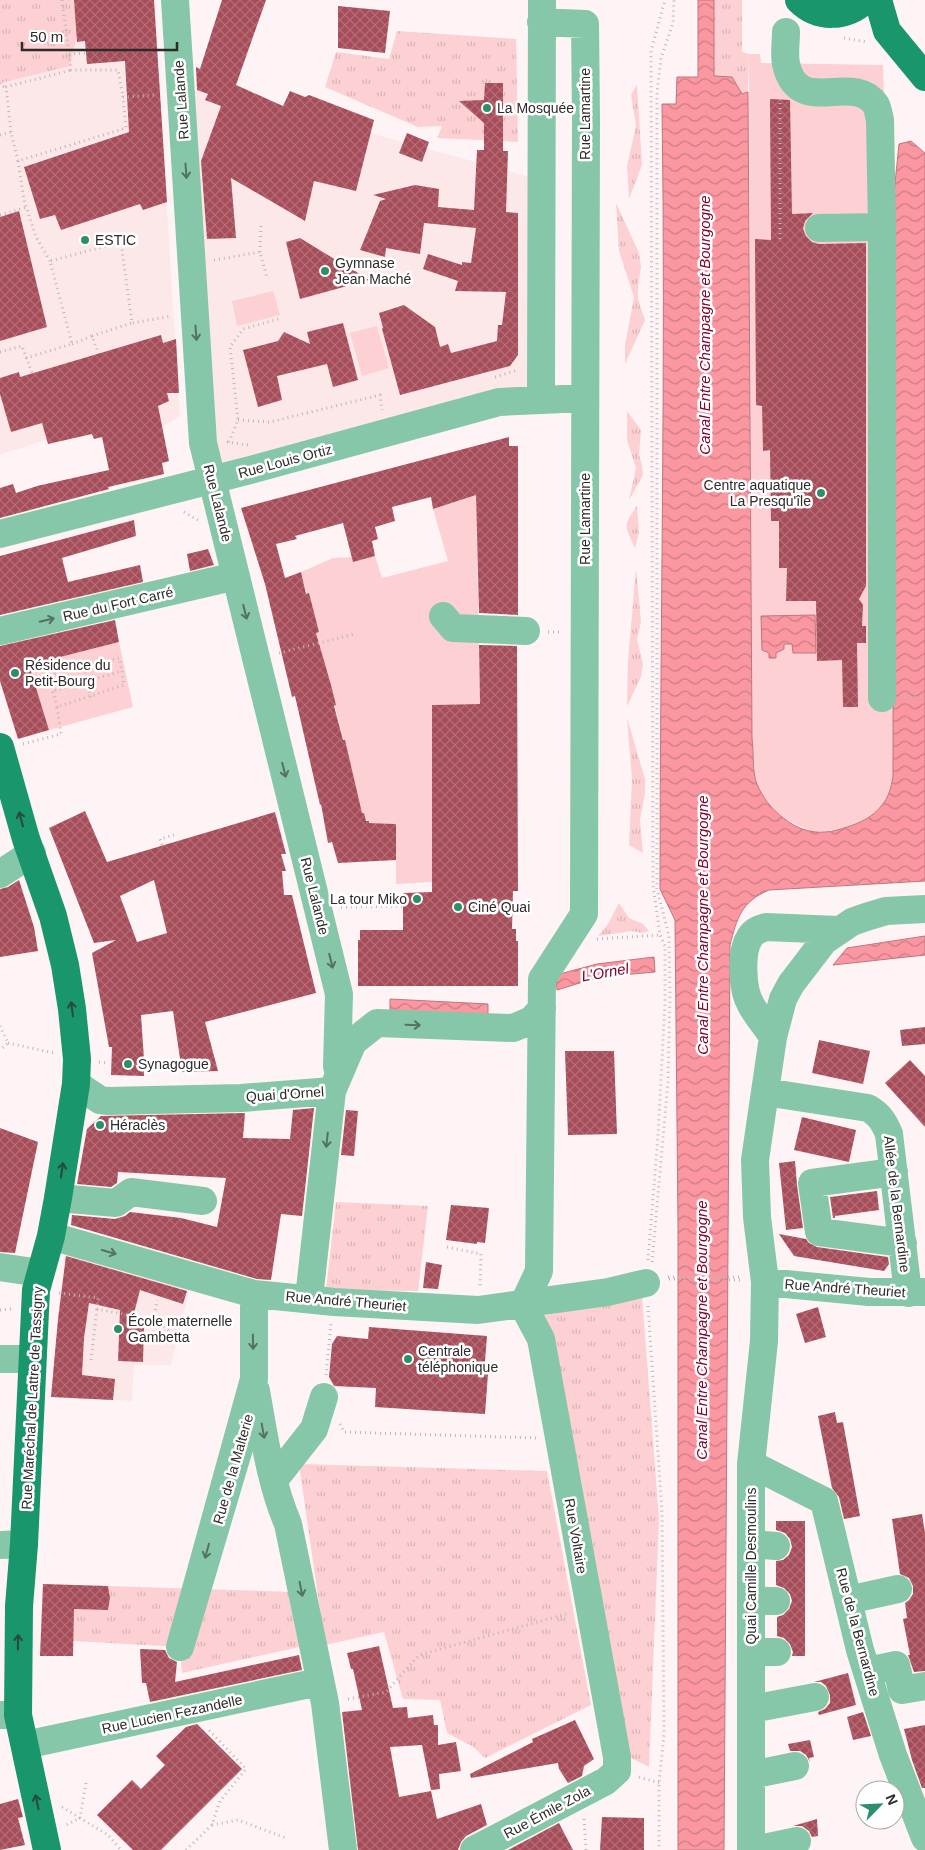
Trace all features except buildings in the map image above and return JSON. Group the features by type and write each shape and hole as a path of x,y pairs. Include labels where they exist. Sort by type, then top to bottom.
{"main road":[{"path":"799,0 812,10 822,13 854,6 887,32 925,77"},
{"path":"878,0 887,32"},
{"name":"Rue Maréchal de Lattre de Tassigny","path":"0,749 53,916 65,965 72,1009 76,1071 58,1198 56,1237 38,1281 32,1359 12,1544 19,1606 9,1715 25,1745 54,1839"}],"street":[{"name":"Rue Lalande","path":"175,0 203,443 339,994 335,1083"},
{"name":"Rue Lamartine","path":"523,1305 539,1271 542,979 584,914 585,24 542,11 542,398"},
{"path":"786,32 786,62 790,75 798,87 811,93 856,92 867,97 876,106 880,120 882,227 871,660 882,698"},
{"path":"819,228 882,227"},
{"name":"Rue Louis Ortiz","path":"0,534 212,480 383,421 499,402 542,398 585,398"},
{"name":"Rue du Fort Carré","path":"0,631 236,576"},
{"path":"443,616 453,628 526,630"},
{"path":"0,874 32,853"},
{"path":"773,1037 750,1004 744,988 745,949 749,938 755,931 766,927 838,930 852,922 886,911 925,909"},
{"name":"Quai Camille Desmoulins","path":"752,1850 751,1709 764,1652 764,1545 751,1464 764,1341 749,1280 757,1217 755,1160 773,1037 783,1000 791,984 812,954 838,930"},
{"path":"339,994 353,1008 377,1023 513,1028 532,1020 542,1008"},
{"name":"Quai d'Ornel","path":"104,1100 241,1098 335,1083 353,1042 377,1023"},
{"path":"71,1112 104,1100 76,1071"},
{"path":"321,1300 335,1083"},
{"name":"Allée de la Bernardine","path":"765,1092 868,1108 875,1112 884,1122 889,1134 902,1243 916,1293"},
{"path":"894,1172 812,1183 819,1232 902,1243"},
{"path":"58,1198 116,1203 131,1192 203,1201"},
{"name":"Rue André Theuriet","path":"56,1237 254,1294 321,1300 478,1310 608,1292 658,1276"},
{"path":"0,1267 38,1281"},
{"name":"Rue André Theuriet","path":"749,1280 869,1292 916,1293"},
{"name":"Rue de la Malterie","path":"254,1294 254,1379 180,1647 256,1391 279,1504 288,1524 322,1693 343,1850"},
{"name":"Rue Voltaire","path":"523,1305 541,1339 617,1757 617,1771"},
{"path":"0,1359 32,1359"},
{"path":"274,1480 314,1429 324,1397"},
{"name":"Rue de la Bernardine","path":"751,1464 824,1501 867,1671 893,1754 918,1803 925,1838"},
{"path":"848,1600 898,1589"},
{"path":"867,1671 896,1665 902,1690 925,1686"},
{"name":"Rue Lucien Fezandelle","path":"25,1745 190,1710 322,1693"},
{"path":"751,1709 815,1697"},
{"path":"751,1775 795,1766"},
{"name":"Rue Émile Zola","path":"474,1850 606,1781 617,1771"},
{"path":"752,1850 797,1841"}],"path":[{"path":"62,0 71,70"},
{"path":"659,1850 659,1783 664,1735 658,1136 665,1003 665,946 660,935 653,886 651,51 665,0"},
{"path":"658,1276 668,1082 670,996 669,936 657,890 657,93 661,58 673,23 674,0"},
{"path":"69,54 86,53"},
{"path":"0,83 0,86 6,87 71,70 118,70 126,128 18,161"},
{"path":"6,87 11,132 27,207 36,237 50,261 72,344"},
{"path":"123,97 181,95"},
{"path":"780,99 780,239"},
{"path":"0,135 11,132"},
{"path":"0,215 27,207"},
{"path":"261,223 260,252 267,278"},
{"path":"50,261 121,242 132,323"},
{"path":"192,265 260,252"},
{"path":"26,358 132,323 194,312"},
{"path":"256,442 247,445 229,442 238,420 230,347 243,328 282,318"},
{"path":"92,336 98,352"},
{"path":"0,352 22,346 32,373"},
{"path":"492,378 520,370"},
{"path":"238,420 270,422 380,395 383,421"},
{"path":"383,421 391,406"},
{"path":"526,630 584,634"},
{"path":"256,659 354,634"},
{"path":"0,749 60,734 57,707 48,675 119,658 124,685 57,707"},
{"path":"85,667 91,697"},
{"path":"53,691 122,671"},
{"path":"162,845 160,839 174,835"},
{"path":"318,907 403,906"},
{"path":"566,942 660,935"},
{"path":"0,1026 8,1042 76,1071"},
{"path":"0,1050 8,1042"},
{"path":"447,1248 481,1254 478,1310"},
{"path":"658,1276 749,1280"},
{"path":"38,1281 98,1298 91,1360"},
{"path":"154,1320 157,1300"},
{"path":"321,1300 324,1397 344,1432 560,1438"},
{"path":"97,1310 154,1320 169,1330"},
{"path":"322,1693 386,1692 419,1655 589,1608"},
{"path":"186,1850 212,1825 220,1801 246,1769 190,1710"},
{"path":"54,1839 80,1818 86,1783"},
{"path":"80,1818 108,1835 121,1850"},
{"path":"212,1825 238,1820 286,1838"}],"shaded area":[{"name":"ESTIC","path":"0,0 154,0 180,416 162,427 94,439 92,434 48,444 46,440 0,455"},
{"path":"197,90 359,130 541,180 541,398 212,480 181,95"},
{"name":"École maternelle Gambetta","path":"65,1248 191,1283 171,1365 134,1365 132,1401 51,1397"}],"green space":[{"path":"0,0 74,0 77,33 70,66 0,83"},
{"path":"714,0 742,0 742,52 749,54 748,92 742,94 714,77"},
{"path":"397,31 516,39 518,142 437,138 442,126 418,127 325,87 336,52 389,59"},
{"name":"Centre aquatique La Presqu'île","path":"749,54 760,54 761,63 883,65 890,298 893,777 887,798 875,813 860,823 824,832 811,831 782,818 762,794 756,782 752,739"},
{"path":"637,85 642,165 629,199 627,166 636,126 631,95"},
{"path":"616,203 639,253 641,267 638,299 645,320 625,364 625,345 634,297 619,251"},
{"path":"273,291 280,315 237,326 232,301"},
{"path":"377,326 389,368 362,376 350,333"},
{"path":"627,411 641,430 639,455 643,475 629,500 636,468 627,440"},
{"path":"476,495 480,704 432,705 432,882 396,884 396,824 369,823 362,813 301,572 333,558 352,557 353,562 375,556 382,578 448,561 433,509"},
{"path":"637,506 639,532 635,548 627,531 627,523"},
{"path":"636,568 641,622 637,639 643,664 641,677 627,706 628,661"},
{"path":"119,642 133,707 49,730 29,665"},
{"path":"627,718 645,779 645,793 640,820 643,853 629,845 632,779"},
{"path":"619,903 629,918 643,924 649,931 642,933 632,931 598,936 608,924"},
{"path":"336,1202 428,1206 418,1291 326,1290"},
{"path":"642,1296 659,1519 649,1767 625,1755 542,1316"},
{"path":"299,1464 547,1471 591,1705 485,1758 472,1746 447,1733 440,1700 403,1699 384,1632 325,1645"},
{"path":"108,1586 291,1592 304,1646 182,1673 180,1647 73,1641 74,1609 108,1610"}],"water":[{"name":"Canal Entre Champagne et Bourgogne","path":"698,0 714,0 714,76 732,77 742,94 748,92 752,739 754,774 762,793 775,811 793,825 814,832 836,830 857,824 866,819 886,799 893,777 893,203 899,144 911,141 925,153 925,881 769,890 746,906 738,919 730,945 724,1850 678,1850 678,1224 675,920 660,889 662,104 676,104 677,77 698,77"},
{"path":"815,615 816,653 793,653 792,644 784,644 784,649 776,653 776,658 769,658 769,653 762,650 761,616"},
{"path":"925,936 925,955 833,965 847,948"},
{"name":"L'Ornel","path":"654,957 655,972 599,977 557,990 556,975 597,964"},
{"path":"390,999 488,1004 488,1017 390,1013"}],"place":[{"name":"La Mosquée","path":"487,108"},
{"name":"ESTIC","path":"85,240"},
{"name":"Gymnase Jean Maché","path":"325,271"},
{"name":"Centre aquatique La Presqu'île","path":"821,493"},
{"name":"Résidence du Petit-Bourg","path":"15,673"},
{"name":"La tour Miko","path":"417,899"},
{"name":"Ciné Quai","path":"458,907"},
{"name":"Synagogue","path":"128,1064"},
{"name":"Héraclès","path":"100,1125"},
{"name":"École maternelle Gambetta","path":"118,1329"},
{"name":"Centrale téléphonique","path":"408,1359"}]}
